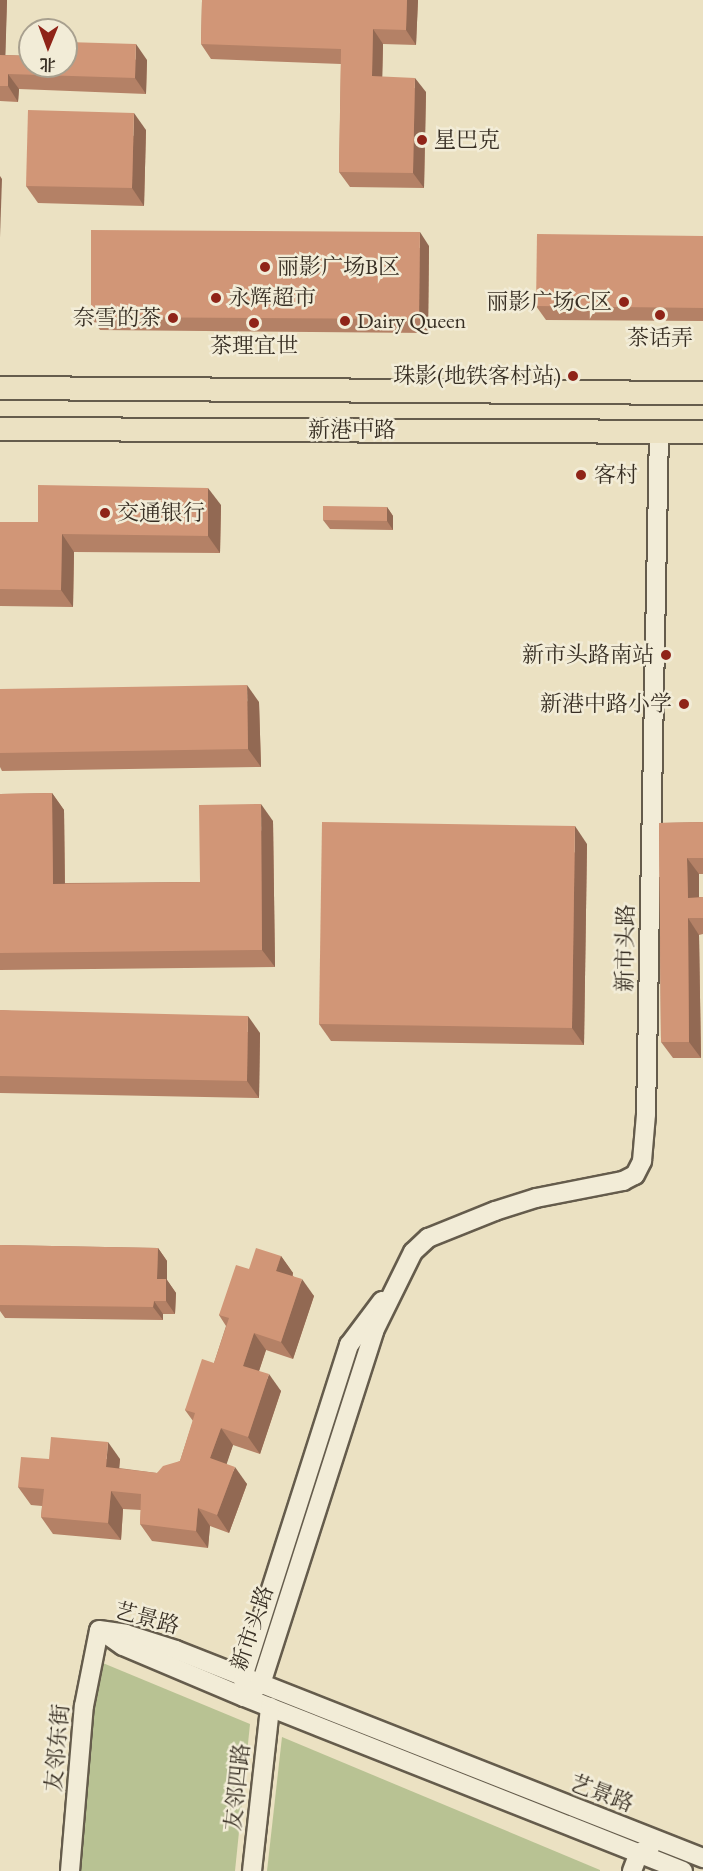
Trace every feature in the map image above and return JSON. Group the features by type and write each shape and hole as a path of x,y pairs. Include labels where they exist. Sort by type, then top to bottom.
{"main road":[{"name":"新港中路","path":"0,388 703,393"},
{"name":"新港中路","path":"0,429 703,432"}],"street":[{"name":"新市头路","path":"244,1697 261,1684 388,1295 413,1252 428,1238 455,1225 536,1198 623,1181 635,1175 642,1161 646,1114 659,431"},
{"name":"新市头路","path":"244,1697 243,1677 349,1345 374,1308 388,1295"},
{"name":"艺景路","path":"99,1630 126,1634 243,1677 703,1858"},
{"name":"艺景路","path":"99,1630 123,1646 244,1697 639,1853 660,1866 683,1871"},
{"name":"友邻东街","path":"70,1871 84,1706 99,1630"},
{"name":"友邻四路","path":"252,1871 270,1707"},
{"path":"632,1871 639,1853 658,1841 660,1866"}],"green space":[{"path":"98,1661 250,1724 235,1871 77,1871"},
{"path":"282,1737 600,1870 600,1871 267,1871"}],"building":[{"path":"202,0 407,0 406,30 373,29 372,76 415,78 413,173 339,172 341,49 201,44"},
{"path":"78,42 136,44 135,78 78,76"},
{"path":"0,55 18,56 18,74 8,74 8,86 0,86"},
{"path":"28,110 134,113 132,188 26,186"},
{"name":"丽影广场B区","path":"91,230 420,232 419,319 91,317"},
{"name":"丽影广场C区","path":"537,234 703,236 703,308 536,306"},
{"path":"38,485 208,488 208,536 62,534 61,590 0,589 0,522 38,522"},
{"path":"323,506 387,507 387,521 323,520"},
{"path":"247,685 248,749 0,753 0,689"},
{"path":"52,793 53,884 200,882 199,805 261,804 262,950 0,953 0,794"},
{"path":"322,822 575,826 572,1028 319,1024"},
{"path":"703,822 703,858 687,858 688,898 703,897 703,918 688,918 689,1042 661,1042 659,823"},
{"path":"0,1010 248,1016 247,1081 0,1076"},
{"path":"0,1245 158,1248 157,1279 166,1279 166,1301 154,1301 153,1307 0,1305"},
{"path":"256,1248 281,1256 276,1271 302,1279 281,1342 254,1333 243,1366 269,1374 248,1437 221,1428 210,1458 235,1467 217,1515 198,1508 196,1531 140,1524 141,1494 111,1491 108,1523 41,1517 44,1489 18,1487 21,1457 49,1459 51,1437 108,1442 106,1467 157,1473 163,1466 180,1461 195,1413 185,1410 202,1359 214,1363 229,1318 219,1315 236,1265 249,1269"}],"place":[{"name":"星巴克","path":"422,140"},
{"name":"丽影广场B区","path":"265,267"},
{"name":"永辉超市","path":"216,298"},
{"name":"丽影广场C区","path":"624,302"},
{"name":"茶话弄","path":"660,315"},
{"name":"奈雪的茶","path":"173,318"},
{"name":"Dairy Queen","path":"345,321"},
{"name":"茶理宜世","path":"254,323"},
{"name":"珠影(地铁客村站)","path":"573,376"},
{"name":"客村","path":"581,475"},
{"name":"交通银行","path":"105,513"},
{"name":"新市头路南站","path":"666,655"},
{"name":"新港中路小学","path":"684,704"}]}
